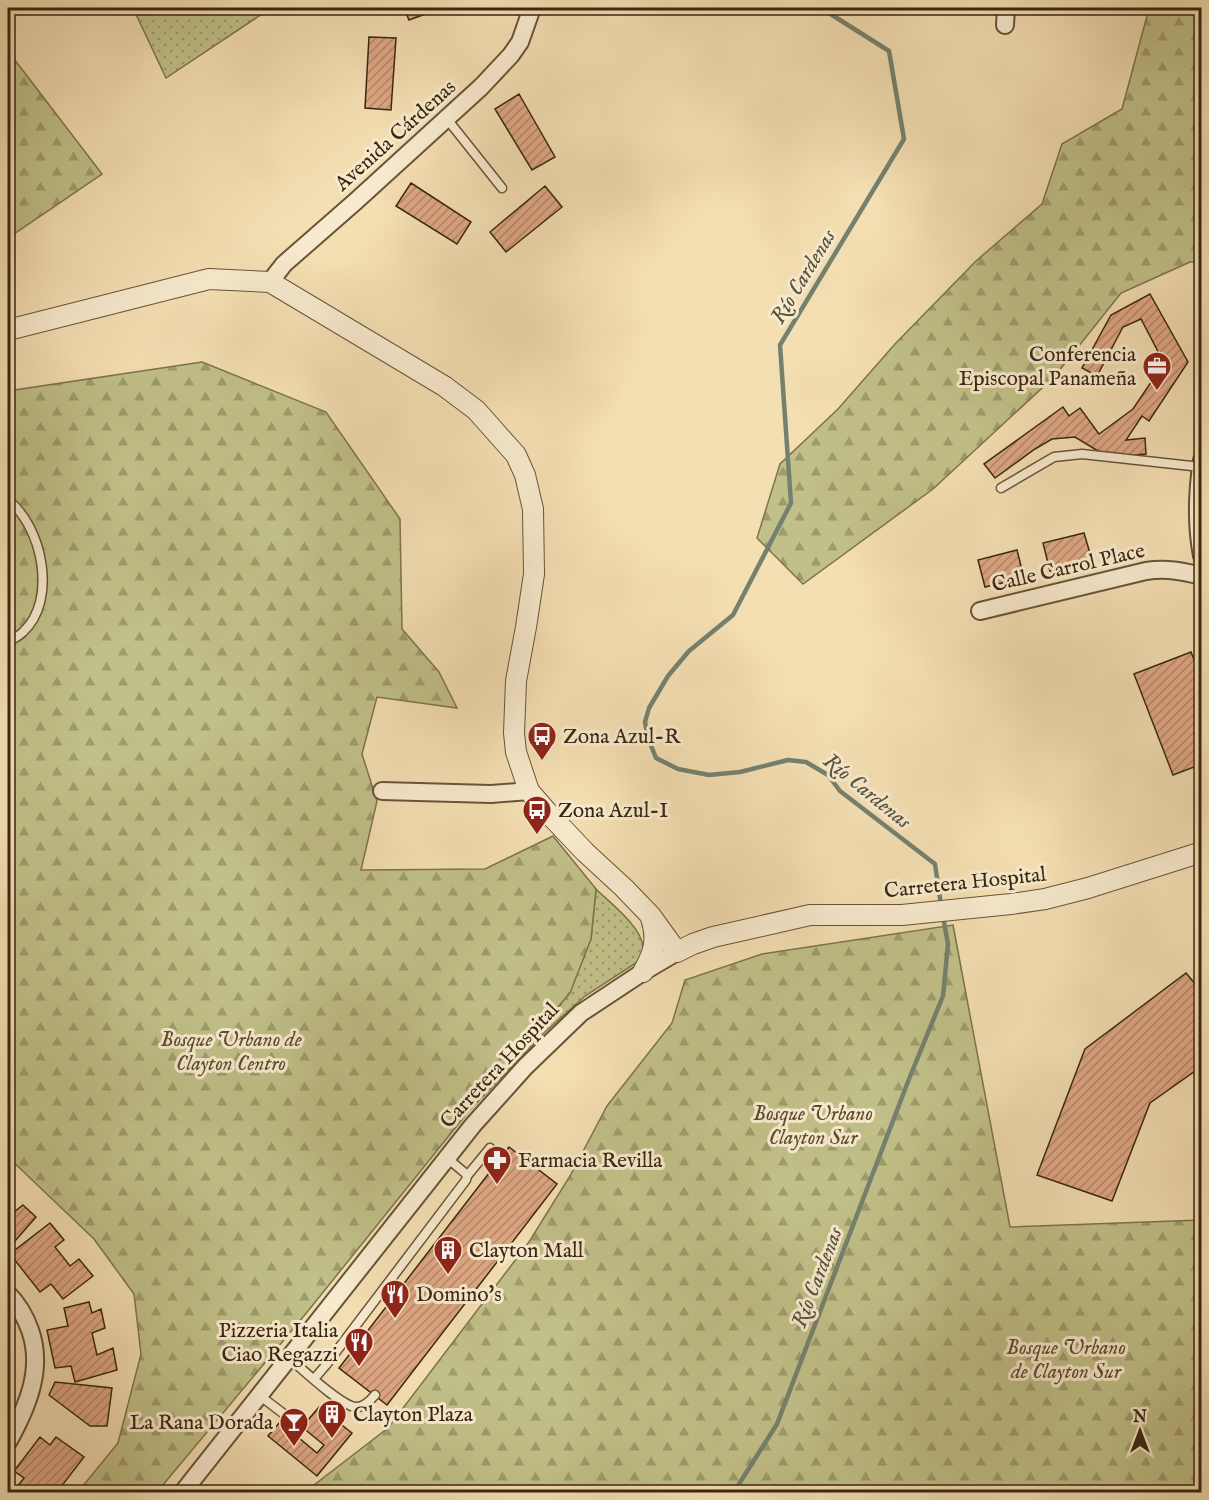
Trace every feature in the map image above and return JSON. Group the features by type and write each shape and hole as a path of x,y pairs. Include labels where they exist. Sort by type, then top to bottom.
{"street":[{"name":"Avenida Cárdenas","path":"270,282 284,264 469,99 511,55 520,42 532,8"},
{"path":"1005,26 1006,8"},
{"path":"8,330 209,279 270,282 451,390 476,410 516,455 525,475 533,508 534,574 516,681 514,733 516,752 529,791 585,852 651,916 677,952"},
{"path":"1201,464 1198,524 1202,556"},
{"name":"Calle Carrol Place","path":"980,611 1161,568 1202,576"},
{"path":"382,791 491,794 529,791"},
{"name":"Carretera Hospital","path":"183,1492 473,1125 501,1093 581,1013 643,972 693,944 713,937 810,915 902,915 1011,904 1062,896 1202,852"},
{"path":"651,916 678,932 695,937 713,937"},
{"path":"643,972 654,949 651,916"},
{"path":"8,1294 22,1310 29,1325 36,1361 32,1389 25,1410 8,1442"}],"lane":[{"path":"447,119 502,188"},
{"path":"1001,488 1054,457 1067,455 1082,454 1201,464"},
{"path":"8,500 20,512 36,540 43,583 36,614 23,632 8,642"},
{"path":"314,1379 466,1180 466,1176 490,1148"},
{"path":"447,1158 466,1176"},
{"path":"289,1358 341,1401 353,1407 366,1404 375,1395"},
{"path":"259,1395 297,1424"}],"green space":[{"path":"133,8 271,8 166,78"},
{"path":"1159,8 1201,8 1201,262 1190,262 1121,293 1055,376 933,489 803,584 757,538 780,464 838,409 895,344 976,261 1042,204 1062,144 1122,109 1148,12"},
{"path":"8,51 102,174 8,238"},
{"name":"Bosque Urbano de Clayton Centro","path":"202,362 326,412 400,519 402,629 439,672 457,708 377,697 362,754 377,801 361,870 485,869 553,836 596,889 591,939 570,993 485,1091 308,1311 157,1492 78,1492 118,1443 141,1354 134,1294 94,1239 8,1157 8,391"},
{"path":"596,889 637,931 643,949 639,961 585,996 545,1032 469,1111 591,939"},
{"name":"Bosque Urbano Clayton Sur","path":"953,925 1010,1227 1201,1220 1201,1492 305,1492 388,1428 529,1242 570,1176 607,1106 672,1023 685,980 762,954"}],"building":[{"path":"404,8 442,8 409,20"},
{"path":"369,37 396,38 391,110 365,108"},
{"path":"519,94 555,157 532,170 495,109"},
{"path":"411,183 471,222 457,244 396,206"},
{"path":"545,186 562,207 506,252 490,232"},
{"name":"Conferencia Episcopal Panameña","path":"1150,294 1188,362 1149,421 1142,416 1126,440 1145,438 1146,454 1124,456 1098,451 1075,437 1052,439 995,478 984,464 1063,407 1069,416 1080,408 1099,434 1133,409 1164,363 1141,319 1123,327 1097,376 1082,368 1111,315"},
{"path":"1084,533 1092,560 1050,571 1043,543"},
{"path":"1017,550 1024,578 985,587 978,560"},
{"path":"1191,652 1202,680 1202,764 1173,775 1134,674"},
{"path":"1186,973 1202,992 1202,1066 1150,1103 1112,1201 1037,1175 1085,1049"},
{"name":"Clayton Mall","path":"509,1147 557,1184 387,1405 339,1368"},
{"path":"23,1205 36,1217 8,1249 8,1216"},
{"path":"50,1223 64,1240 55,1247 70,1266 79,1259 93,1276 63,1299 51,1284 40,1292 10,1254"},
{"path":"89,1302 92,1313 101,1309 105,1328 92,1333 97,1355 113,1348 117,1370 75,1382 71,1366 55,1368 47,1330 68,1326 64,1308"},
{"path":"55,1382 112,1388 107,1426 90,1426 49,1395"},
{"name":"Clayton Plaza","path":"319,1407 352,1433 317,1476 268,1436 280,1422 317,1453 324,1445 302,1427"},
{"path":"40,1437 50,1445 56,1437 84,1457 57,1492 13,1492 24,1478 14,1471"}],"waterway":[{"name":"Río Cardenas","path":"821,8 889,51 904,139 780,345 791,503 733,615 689,651 668,676 649,708 645,722 648,738 656,758 678,769 709,775 740,772 788,760 806,762 828,775 840,791 935,864 941,905"},
{"name":"Río Cardenas","path":"734,1492 777,1424 943,996 948,944 943,916"}],"place":[{"name":"Conferencia Episcopal Panameña","path":"1157,392"},
{"name":"Zona Azul-R","path":"542,762"},
{"name":"Zona Azul-I","path":"537,836"},
{"name":"Farmacia Revilla","path":"497,1186"},
{"name":"Clayton Mall","path":"448,1276"},
{"name":"Domino's","path":"395,1320"},
{"name":"Pizzeria Italia Ciao Regazzi","path":"359,1368"},
{"name":"Clayton Plaza","path":"332,1440"},
{"name":"La Rana Dorada","path":"294,1448"}],"park label":[{"name":"Bosque Urbano de Clayton Sur","path":"1066,1359"}]}
